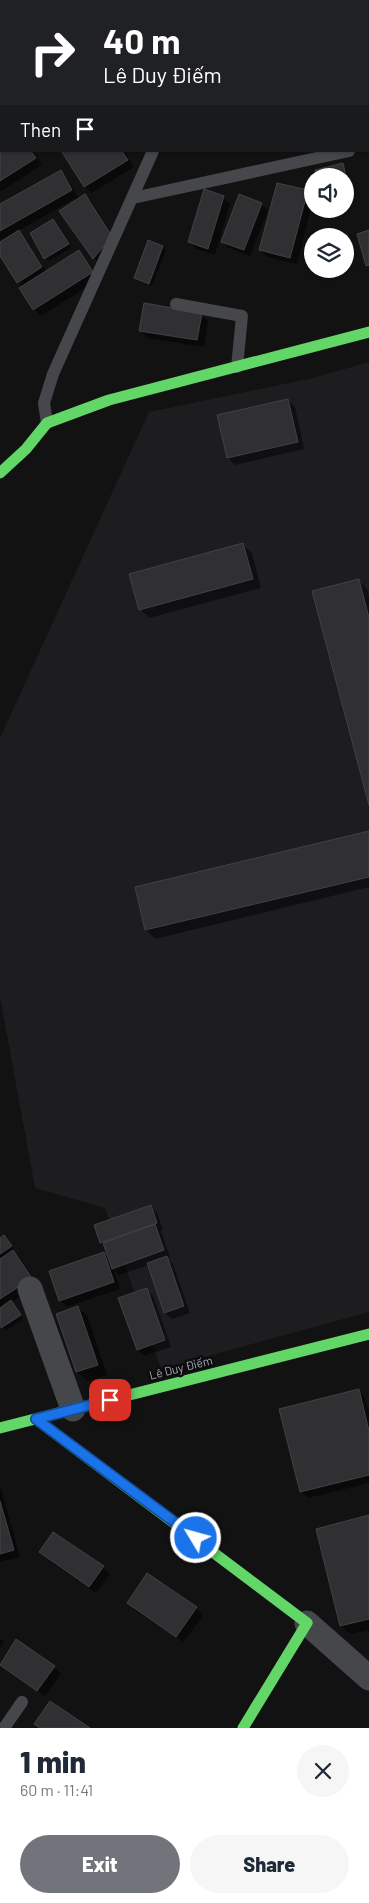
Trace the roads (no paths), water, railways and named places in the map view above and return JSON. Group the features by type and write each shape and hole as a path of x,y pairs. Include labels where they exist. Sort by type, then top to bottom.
{"street":[{"path":"0,473 26,449 47,423 109,400 369,332"},
{"path":"30,1289 73,1409"},
{"name":"Lê Duy Điếm","path":"0,1428 369,1334"},
{"path":"36,1419 307,1622 369,1678"},
{"path":"243,1728 307,1622"}],"lane":[{"path":"47,423 44,403 53,374 153,152"},
{"path":"133,198 344,152"},
{"path":"176,304 242,316 237,367"},
{"path":"4,1728 22,1702"}]}
